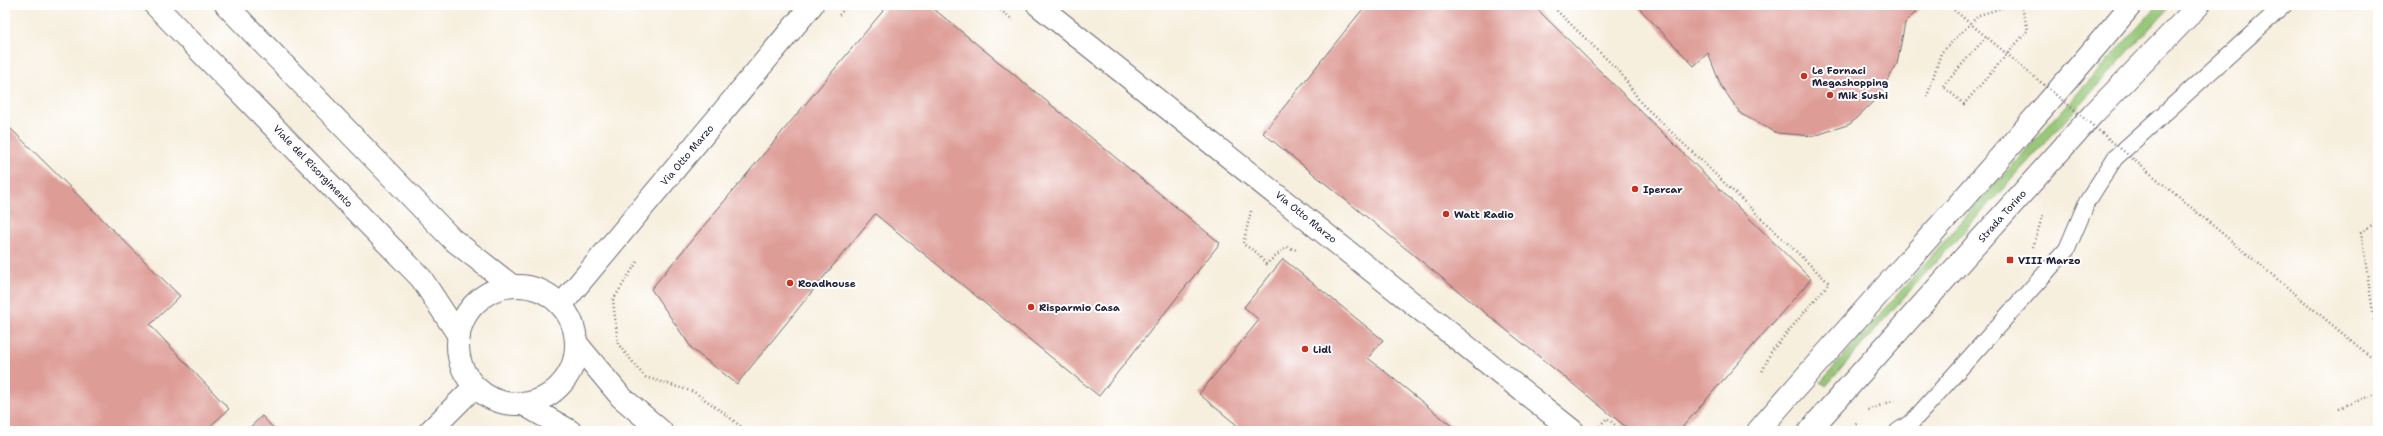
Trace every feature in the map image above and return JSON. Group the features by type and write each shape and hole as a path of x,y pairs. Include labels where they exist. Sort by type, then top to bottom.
{"street":[{"path":"226,5 452,239 512,286"},
{"name":"Via Otto Marzo","path":"562,304 812,5"},
{"name":"Via Otto Marzo","path":"1038,5 1573,431"},
{"path":"1758,431 1832,344 2059,91 2131,5"},
{"name":"Strada Torino","path":"1809,431 2093,114 2199,5"},
{"name":"Viale del Risorgimento","path":"159,7 421,278 459,336"},
{"path":"512,286 532,288 546,293 562,304 573,325 577,344 575,362 568,377 556,390 542,400 525,404 506,404 489,398 474,387 464,371 458,354 459,336 465,317 477,302 494,291 512,286"},
{"path":"577,344 622,397 661,431"},
{"path":"430,431 474,387"},
{"path":"525,404 570,431"}],"lane":[{"path":"1898,431 1912,422 2067,248 2087,202 2115,158 2284,5"}],"path":[{"path":"1551,5 1620,72 1641,103 1828,283 1771,352 1762,372"},
{"path":"1948,5 2378,363"},
{"path":"1927,97 1941,53 1979,15 2012,5"},
{"path":"1986,37 1943,86 1964,104 2028,30 2021,5"},
{"path":"2102,143 2113,131"},
{"path":"2032,252 2045,209"},
{"path":"2378,221 2361,232 2378,346"},
{"path":"636,263 613,300 618,344 645,377 694,392 723,412 746,431"},
{"path":"2339,408 2378,393"},
{"path":"1863,416 1867,411 1897,400"},
{"path":"1596,431 1607,418 1622,431"},
{"path":"1851,431 1859,421"}],"green space":[{"path":"2158,5 2171,5 1904,297 1826,386 1821,382 1978,203"}],"building":[{"path":"888,5 929,5 1220,243 1099,396 875,214 737,384 693,350 651,289"},
{"path":"1366,5 1533,5 1811,279 1679,431 1631,431 1263,133"},
{"name":"Le Fornaci Megashopping","path":"1636,5 1923,5 1905,23 1897,64 1878,97 1850,124 1814,136 1777,133 1741,114 1721,86 1708,53 1694,66"},
{"path":"5,123 180,296 150,325 229,409 205,431 5,431"},
{"name":"Lidl","path":"1283,259 1383,340 1368,358 1458,431 1244,431 1199,394 1259,320 1244,307"},
{"path":"262,416 276,431 246,431"}],"place":[{"name":"Le Fornaci Megashopping","path":"1804,76"},
{"name":"Mik Sushi","path":"1830,95"},
{"name":"Ipercar","path":"1635,189"},
{"name":"Watt Radio","path":"1446,214"},
{"name":"VIII Marzo","path":"2010,260"},
{"name":"Roadhouse","path":"790,283"},
{"name":"Risparmio Casa","path":"1031,307"},
{"name":"Lidl","path":"1305,349"}]}
